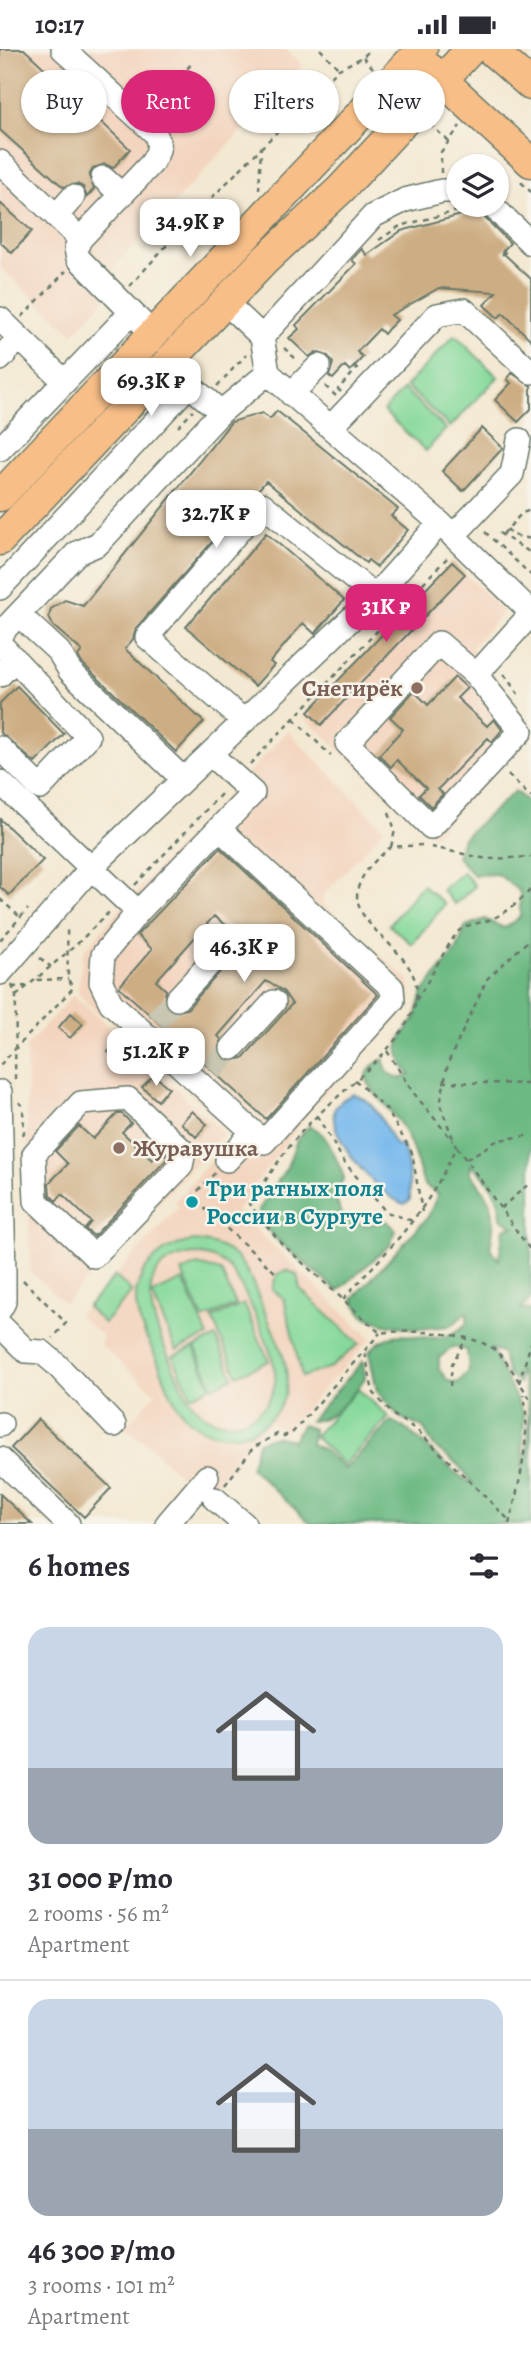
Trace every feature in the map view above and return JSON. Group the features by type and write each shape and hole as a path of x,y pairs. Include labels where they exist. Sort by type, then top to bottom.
{"main road":[{"path":"445,78 471,49"},
{"path":"490,49 531,85"},
{"path":"0,496 135,316 415,51 433,70"},
{"path":"445,82 531,162"},
{"path":"0,540 225,302 341,189 393,133"}],"lane":[{"path":"63,49 155,133 159,142 159,153 151,164 79,249"},
{"path":"0,162 56,216 79,249 135,316 122,322 0,449"},
{"path":"103,178 122,195"},
{"path":"262,337 373,216 405,200 446,191"},
{"path":"56,216 74,197"},
{"path":"504,217 531,243"},
{"path":"225,302 262,337 268,373 446,529 531,613 476,675"},
{"path":"331,427 437,316 464,310 531,372"},
{"path":"0,359 10,329 64,381"},
{"path":"291,394 318,366"},
{"path":"0,634 77,553 98,544 221,412 268,373"},
{"path":"0,588 189,385 221,412"},
{"path":"0,973 92,867 182,778 211,755 446,529 470,518 512,474 526,432"},
{"path":"244,721 147,637 262,504 375,596"},
{"path":"19,615 59,652 70,671 182,778"},
{"path":"439,643 476,675 521,731 431,827 347,743 439,643"},
{"path":"0,748 40,788 88,737 5,659"},
{"path":"211,755 253,793 219,828 138,912 103,954 102,982 111,1003 151,1027 205,1076 264,1142 393,1000 392,988 219,828"},
{"path":"0,782 138,912"},
{"path":"177,999 228,944"},
{"path":"232,1048 274,1002"},
{"path":"0,1092 4,1275 4,1302 0,1310"},
{"path":"128,1099 184,1152 181,1166 94,1256 36,1201 34,1164 34,1154 81,1103 128,1099"},
{"path":"227,1160 253,1132"},
{"path":"1,1164 34,1164"},
{"path":"0,1325 26,1351 42,1352 114,1425"},
{"path":"0,1459 68,1524"},
{"path":"167,1524 211,1488 244,1524"}],"path":[{"path":"318,49 339,69"},
{"path":"135,316 183,227 339,69 363,57 371,49"},
{"path":"186,70 193,62"},
{"path":"441,175 439,160 461,125 459,117 470,104"},
{"path":"439,133 448,142"},
{"path":"259,191 261,148"},
{"path":"433,216 446,213"},
{"path":"183,227 221,231"},
{"path":"10,329 79,249"},
{"path":"502,255 506,251"},
{"path":"530,551 501,533 522,513 531,510"},
{"path":"470,518 531,575"},
{"path":"507,529 522,538 531,539"},
{"path":"516,543 522,538"},
{"path":"497,653 503,672 524,704"},
{"path":"505,772 531,797"},
{"path":"388,810 395,830 391,847 361,879 358,905 370,926 410,970 416,984 416,1000"},
{"path":"391,847 422,845"},
{"path":"531,889 520,902 501,914 461,929 454,935 439,965 416,1000 409,1021 387,1051 298,1136 249,1204 282,1244 380,1333 410,1331 483,1343 497,1351 531,1400"},
{"path":"0,899 20,917"},
{"path":"0,940 29,908"},
{"path":"343,1299 422,1212 456,1146 440,1105 443,1082 459,1035 488,979 531,938"},
{"path":"0,1065 73,988 68,979 36,980"},
{"path":"387,1051 412,1091 467,1160 531,1251"},
{"path":"355,1080 387,1110 412,1153 422,1212"},
{"path":"443,1082 531,1084"},
{"path":"317,1116 345,1163 386,1212 414,1221"},
{"path":"467,1160 498,1140 531,1135"},
{"path":"227,1160 192,1197 277,1274"},
{"path":"501,1208 531,1182"},
{"path":"4,1275 18,1275 66,1323 42,1352"},
{"path":"211,1488 253,1448 277,1434 284,1436 293,1432 366,1353 380,1333"},
{"path":"450,1386 452,1364 466,1339"},
{"path":"519,1384 531,1343"},
{"path":"366,1353 373,1392 392,1414 417,1430 509,1523"},
{"path":"509,1523 526,1452 528,1426 524,1391"}],"shaded area":[{"path":"0,49 286,49 303,65 298,70 229,70 229,133 239,133 116,265 106,278 104,300 73,334 0,267"},
{"name":"Снегирёк","path":"452,562 504,611 471,648 487,664 531,730 433,837 304,717"},
{"path":"288,731 384,829 323,896 324,905 409,980 411,998 403,1013 317,1101 236,1211 371,1338 284,1432 271,1422 233,1457 237,1462 203,1498 149,1446 124,1428 156,1393 100,1345 103,1337 78,1315 179,1207 175,1201 234,1135 111,1019 95,1011 78,993 83,952 127,901"},
{"name":"Журавушка","path":"73,995 224,1133 65,1303 30,1272 26,1047"}],"green space":[{"path":"455,335 498,377 450,427 406,386"},
{"path":"404,389 446,429 426,451 383,411"},
{"path":"515,791 531,805 531,1298 521,1309 531,1310 531,1524 311,1524 250,1467 258,1442 274,1436 293,1440 302,1425 313,1429 311,1444 322,1449 345,1469 391,1421 413,1435 452,1470 474,1485 458,1465 434,1446 423,1428 399,1417 377,1391 369,1352 382,1341 394,1336 428,1338 453,1333 467,1323 467,1312 451,1326 416,1329 384,1324 363,1316 353,1299 428,1217 438,1194 424,1185 404,1130 371,1088 366,1076 372,1066 383,1059 388,1073 401,1079 410,1074 403,1066 398,1050 401,1038 416,1017 423,992 457,949 466,926 485,919 504,928 520,917 520,892 498,874 474,875 457,857 463,838","holes":["471,1164 492,1188 499,1202 501,1218 514,1227 504,1228 499,1260 490,1248 492,1207 470,1172","453,1347 467,1350 469,1371 458,1383 448,1381 439,1369 439,1358","491,1349 502,1353 508,1375 519,1383 519,1368 523,1381 528,1421 522,1473 524,1415"]},
{"path":"463,872 475,886 455,904 442,890"},
{"path":"422,885 445,904 412,944 389,925"},
{"path":"309,1126 316,1129 326,1140 344,1177 335,1196 342,1217 366,1225 387,1221 395,1230 390,1245 338,1291 279,1242 262,1224 259,1210 287,1167 297,1140"},
{"path":"194,1241 211,1244 227,1250 237,1258 253,1283 277,1338 286,1367 285,1395 278,1409 267,1421 246,1433 211,1433 190,1421 171,1393 140,1321 136,1301 142,1276 157,1256 181,1244","holes":["194,1254 220,1261 234,1275 257,1318 273,1363 275,1383 269,1399 255,1414 240,1421 221,1422 209,1418 190,1401 155,1322 150,1291 153,1278 161,1267 174,1259"]},
{"path":"197,1265 221,1271 236,1305 203,1319 182,1272"},
{"path":"287,1270 297,1275 300,1289 359,1344 331,1367 302,1377 284,1299 272,1289 277,1274"},
{"path":"115,1276 132,1292 104,1323 87,1307"},
{"path":"183,1280 208,1336 176,1350 152,1294"},
{"path":"244,1304 269,1361 237,1375 212,1318"},
{"path":"216,1337 233,1377 213,1387 195,1347"},
{"path":"194,1347 211,1387 191,1396 173,1356"},
{"path":"363,1361 365,1378 348,1399 327,1417 310,1421"},
{"path":"358,1389 389,1417 344,1465 314,1436"}],"water":[{"path":"353,1094 374,1108 396,1146 402,1145 410,1186 410,1200 404,1204 370,1179 340,1137 334,1112 339,1103"}],"building":[{"path":"0,49 24,49 46,70 21,70 21,133 107,133 107,127 130,149 113,168 105,164 93,168 89,176 94,189 87,197 83,187 77,184 63,187 0,130"},
{"path":"0,203 32,231 12,253 0,242"},
{"path":"454,217 484,217 510,243 502,252 531,279 531,340 503,313 498,318 484,305 496,292 439,288 391,315 397,320 384,334 379,329 357,352 363,357 350,371 345,366 333,379 329,376 333,363 328,356 316,352 309,357 289,338 299,329 296,325 356,264 352,260 362,249 367,255 401,231"},
{"path":"512,373 531,386 531,409 518,422 495,400 511,383 507,379"},
{"path":"277,411 398,509 391,516 408,530 377,567 368,560 366,563 266,481 136,628 133,639 125,649 204,722 176,752 81,662 78,656 82,651 53,626 49,617 51,609 65,600 83,606 231,422 262,413 270,419"},
{"path":"482,428 503,448 463,491 442,471"},
{"path":"266,533 344,600 315,634 303,623 270,662 274,665 255,686 186,627"},
{"path":"452,562 465,574 321,725 308,712"},
{"path":"455,677 467,688 457,698 487,726 494,719 502,730 492,742 488,738 438,789 443,794 431,807 419,795 426,788 397,760 391,767 379,755 403,729 390,717 414,691 428,705"},
{"path":"17,686 64,734 35,763 0,732 0,703"},
{"path":"0,819 43,860 9,895 0,887"},
{"path":"220,848 378,995 266,1119 119,987 152,949 137,935","holes":["214,916 238,934 242,942 241,948 187,1009 173,1012 164,1002 166,990 156,981","266,981 283,991 292,1004 243,1058 228,1061 219,1053 221,1039 218,1036"]},
{"path":"71,1013 83,1024 70,1038 58,1028"},
{"path":"121,1037 137,1052 124,1066 108,1052"},
{"path":"154,1075 169,1088 158,1101 142,1087"},
{"path":"192,1111 207,1124 196,1137 181,1123"},
{"path":"117,1114 122,1114 131,1123 122,1132 152,1160 161,1151 168,1158 94,1236 85,1229 91,1222 62,1194 56,1201 50,1195 49,1183 68,1164 55,1151 79,1126 93,1139"},
{"path":"38,1419 111,1488 84,1517 11,1448"},
{"path":"0,1494 32,1524 0,1524"}],"tunnel":[{"path":"156,1021 177,999"},
{"path":"211,1070 232,1048"}],"place":[{"name":"Снегирёк","path":"417,688"},
{"name":"Журавушка","path":"119,1148"},
{"name":"Три ратных поля России в Сургуте","path":"192,1202"}]}
